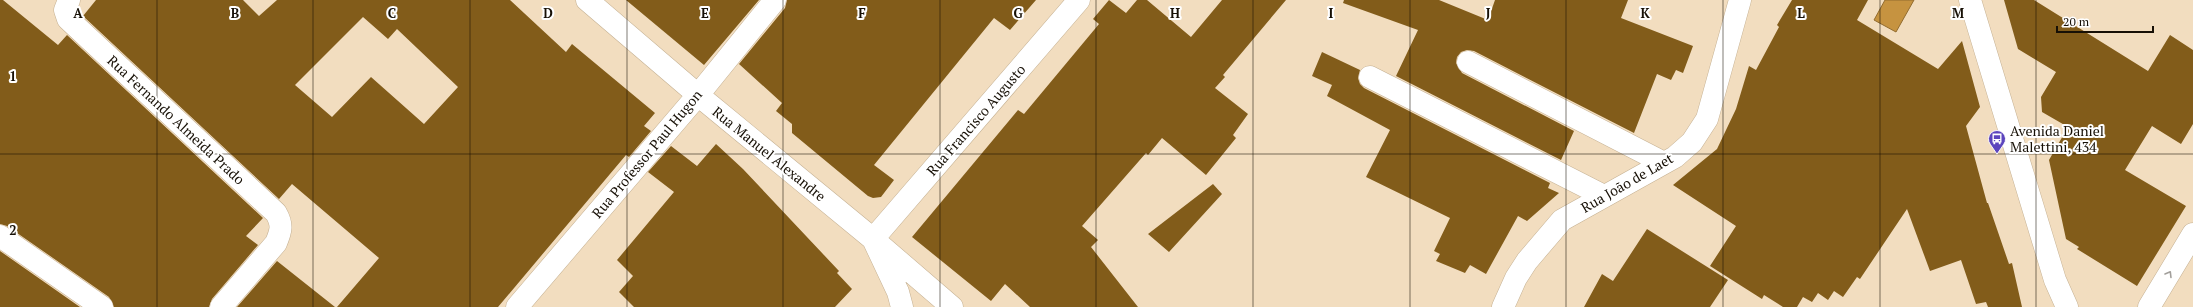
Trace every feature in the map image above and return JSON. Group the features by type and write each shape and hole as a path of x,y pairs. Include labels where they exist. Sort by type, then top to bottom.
{"street":[{"name":"Rua Fernando Almeida Prado","path":"69,0 65,10 68,20 276,214 281,221 281,231 276,243 221,307"},
{"name":"Rua Manuel Alexandre","path":"587,0 698,95 873,239 952,307"},
{"name":"Rua Professor Paul Hugon","path":"517,307 698,95 776,0"},
{"name":"Rua Francisco Augusto","path":"873,239 1079,0"},
{"name":"Rua João de Laet","path":"1503,307 1516,278 1545,239 1562,220 1674,157 1692,142 1707,119 1740,0"},
{"path":"1970,0 2055,280 2067,307"},
{"path":"1468,62 1664,163"},
{"path":"1370,77 1604,196"},
{"path":"2149,307 2193,234"},
{"path":"0,236 102,307"},
{"path":"873,239 898,292 902,307"}],"shaded area":[{"path":"1885,0 1914,0 1896,32 1874,20"}],"building":[{"path":"0,0 3,0 58,45 67,35 263,218 246,236 258,245 212,299 209,307 114,307 109,297 7,226 0,224"},
{"path":"96,0 243,0 259,16 277,0 510,0 566,52 572,44 655,113 644,126 651,131 629,157 626,155 498,307 337,307 379,258 292,184 279,199 83,16","holes":["363,17 388,39 397,29 458,87 424,124 371,77 332,117 295,85"]},
{"path":"626,0 759,0 704,65"},
{"path":"787,0 1036,0 1010,30 994,18 874,165 894,180 881,197 873,198 868,196 792,133 792,124 776,111 782,103 739,64 785,8"},
{"path":"1109,0 1126,13 1137,0 1147,0 1191,37 1222,0 1286,0 1223,75 1225,77 1215,88 1248,114 1233,135 1236,138 1206,175 1162,138 1148,155 1146,153 1082,226 1098,240 1091,247 1138,307 1030,307 1005,284 991,301 912,237 1018,110 1024,114 1099,24 1093,19"},
{"path":"1344,0 1439,0 1488,20 1495,0 1628,0 1621,18 1693,46 1683,73 1676,70 1671,80 1657,74 1634,133 1474,51 1467,50 1461,52 1457,57 1456,63 1462,73 1574,131 1561,160 1396,76 1418,30 1343,3"},
{"path":"1792,0 1868,0 1857,20 1938,69 1962,41 1980,107 1966,126 1987,203 2009,264 2012,263 2022,307 1988,307 1986,302 1976,304 1961,260 1930,271 1907,209 1860,279 1857,277 1843,297 1834,291 1828,300 1818,293 1812,302 1803,297 1797,307 1783,307 1764,295 1762,299 1710,266 1736,226 1673,185 1717,149 1736,109 1749,66 1756,70 1779,27 1777,25"},
{"path":"2004,0 2034,0 2148,71 2170,35 2193,50 2193,124 2181,144 2152,126 2125,170 2186,206 2137,286 2077,249 2079,247 2066,239 2049,160 2068,127 2042,112 2041,97 2056,72 2018,49"},
{"path":"1322,52 1360,70 1358,78 1360,84 1364,88 1550,183 1548,188 1559,193 1527,221 1518,216 1486,274 1470,265 1465,273 1436,261 1440,254 1434,251 1450,218 1366,177 1390,130 1327,96 1332,85 1312,76"},
{"path":"716,144 743,169 839,271 837,273 852,289 835,307 634,307 619,292 633,276 617,260 674,192 648,172 671,146 697,166"},
{"path":"1213,184 1222,194 1169,252 1148,234"},
{"path":"1647,229 1728,280 1710,307 1584,307 1602,274 1613,281"},
{"path":"0,251 80,307 0,307"},
{"path":"277,261 335,307 237,307"}],"place":[{"name":"Avenida Daniel Malettini, 434","path":"1997,154"}]}
